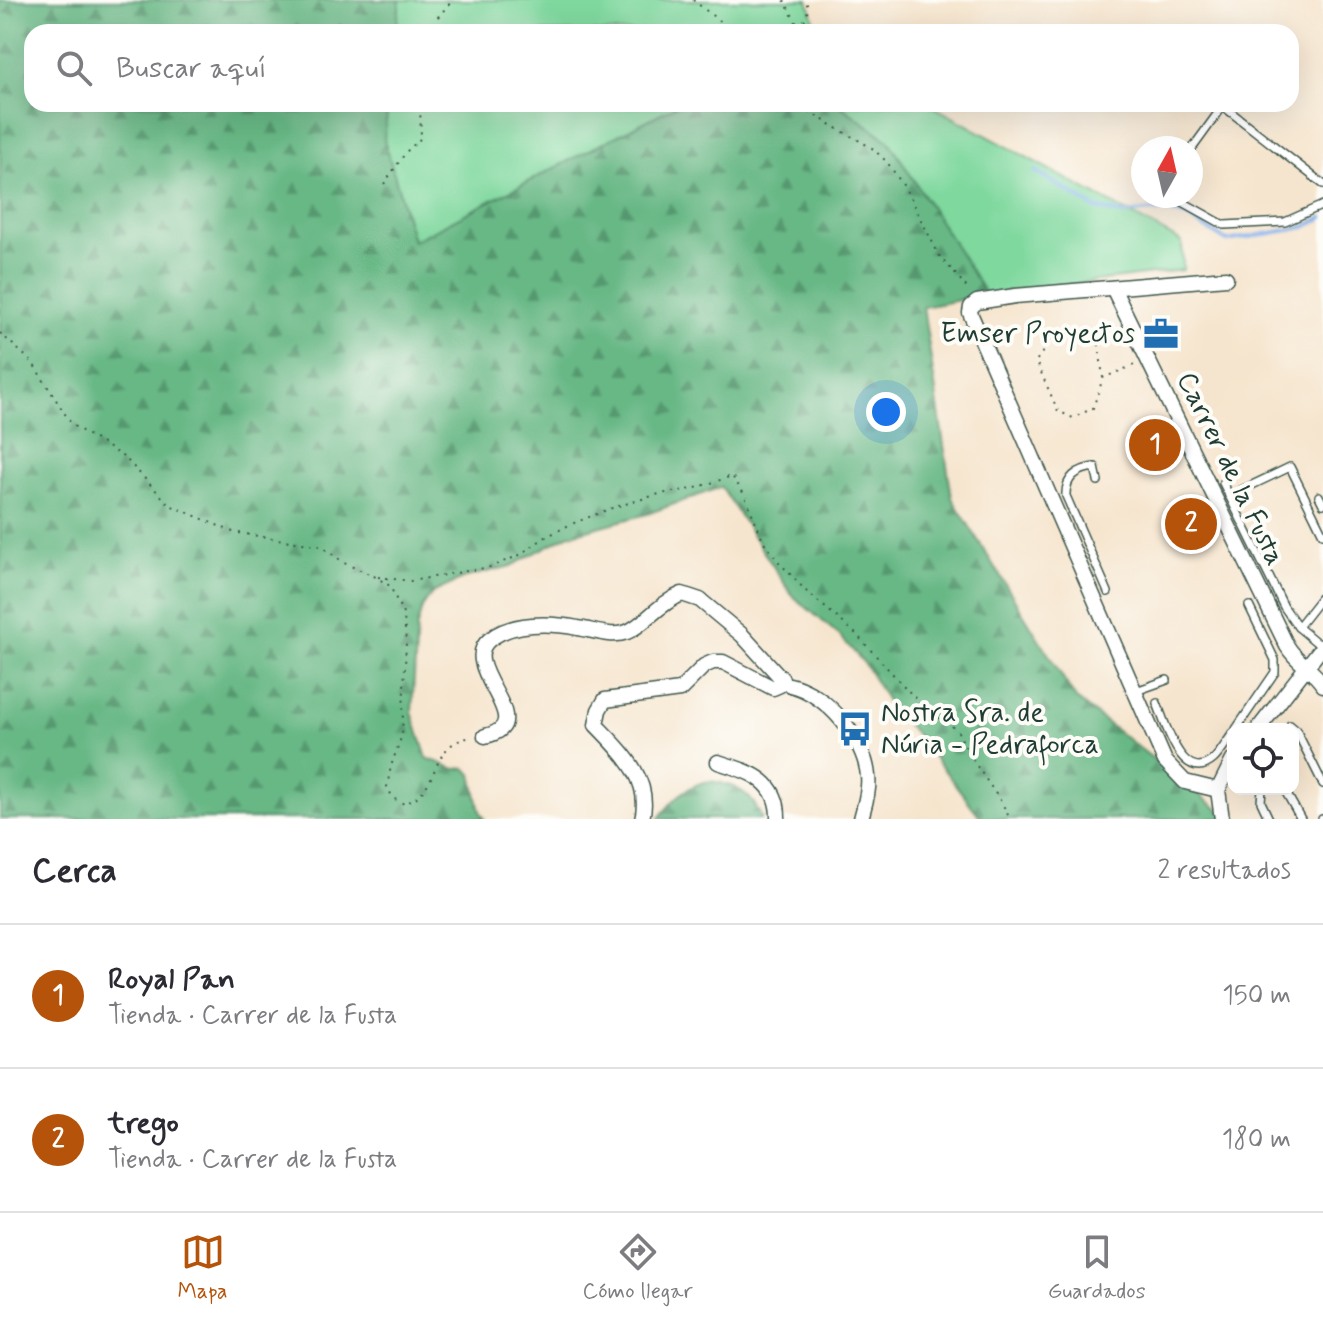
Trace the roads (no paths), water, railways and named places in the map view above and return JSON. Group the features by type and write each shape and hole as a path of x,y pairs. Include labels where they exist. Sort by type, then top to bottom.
{"street":[{"path":"1218,790 1185,782 1171,770 1134,692 1075,536 970,313 977,302 1015,296 1226,278"},
{"name":"Carrer de la Fusta","path":"1113,288 1287,646 1296,662 1307,668 1323,685"},
{"path":"485,736 502,728 505,716 502,702 483,669 481,655 486,642 496,635 523,626 553,624 602,633 626,632 667,600 682,594 700,600 742,635 784,683 810,692 827,703 841,718 868,775 861,819"},
{"path":"1263,723 1322,647"},
{"path":"642,819 645,803 639,777 596,725 605,700 680,690 704,666 713,662 723,662 773,688 784,683"},
{"path":"718,762 755,774 768,786 778,807 778,819"},
{"path":"1222,819 1218,790 1227,772"}],"lane":[{"path":"1201,136 1219,112"},
{"path":"1231,112 1323,184"},
{"path":"1194,208 1224,225 1285,222 1323,205"},
{"path":"1098,481 1095,467 1085,468 1071,476 1066,485 1066,496 1075,536 1108,592"},
{"path":"1229,496 1290,467 1323,534"},
{"path":"1223,483 1284,607 1298,627 1322,647"},
{"path":"1319,496 1323,504"},
{"path":"1298,627 1323,595"},
{"path":"1241,723 1275,672 1275,660 1249,606"},
{"path":"1134,692 1167,680"},
{"path":"1157,703 1176,750 1184,761 1205,763 1214,758 1227,741"},
{"path":"1243,720 1248,723"},
{"path":"1299,736 1323,784"},
{"path":"1262,795 1261,802 1269,819"},
{"path":"1287,795 1301,819"}],"waterway":[{"path":"1035,171 1095,208 1122,214 1164,210 1186,216 1227,241 1305,227 1323,217"}],"place":[{"name":"Emser Proyectos","path":"1161,334"},
{"name":"Royal Pan","path":"1155,445"},
{"name":"trego","path":"1191,524"},
{"name":"Nostra Sra. de Núria - Pedraforca","path":"855,729"}]}
